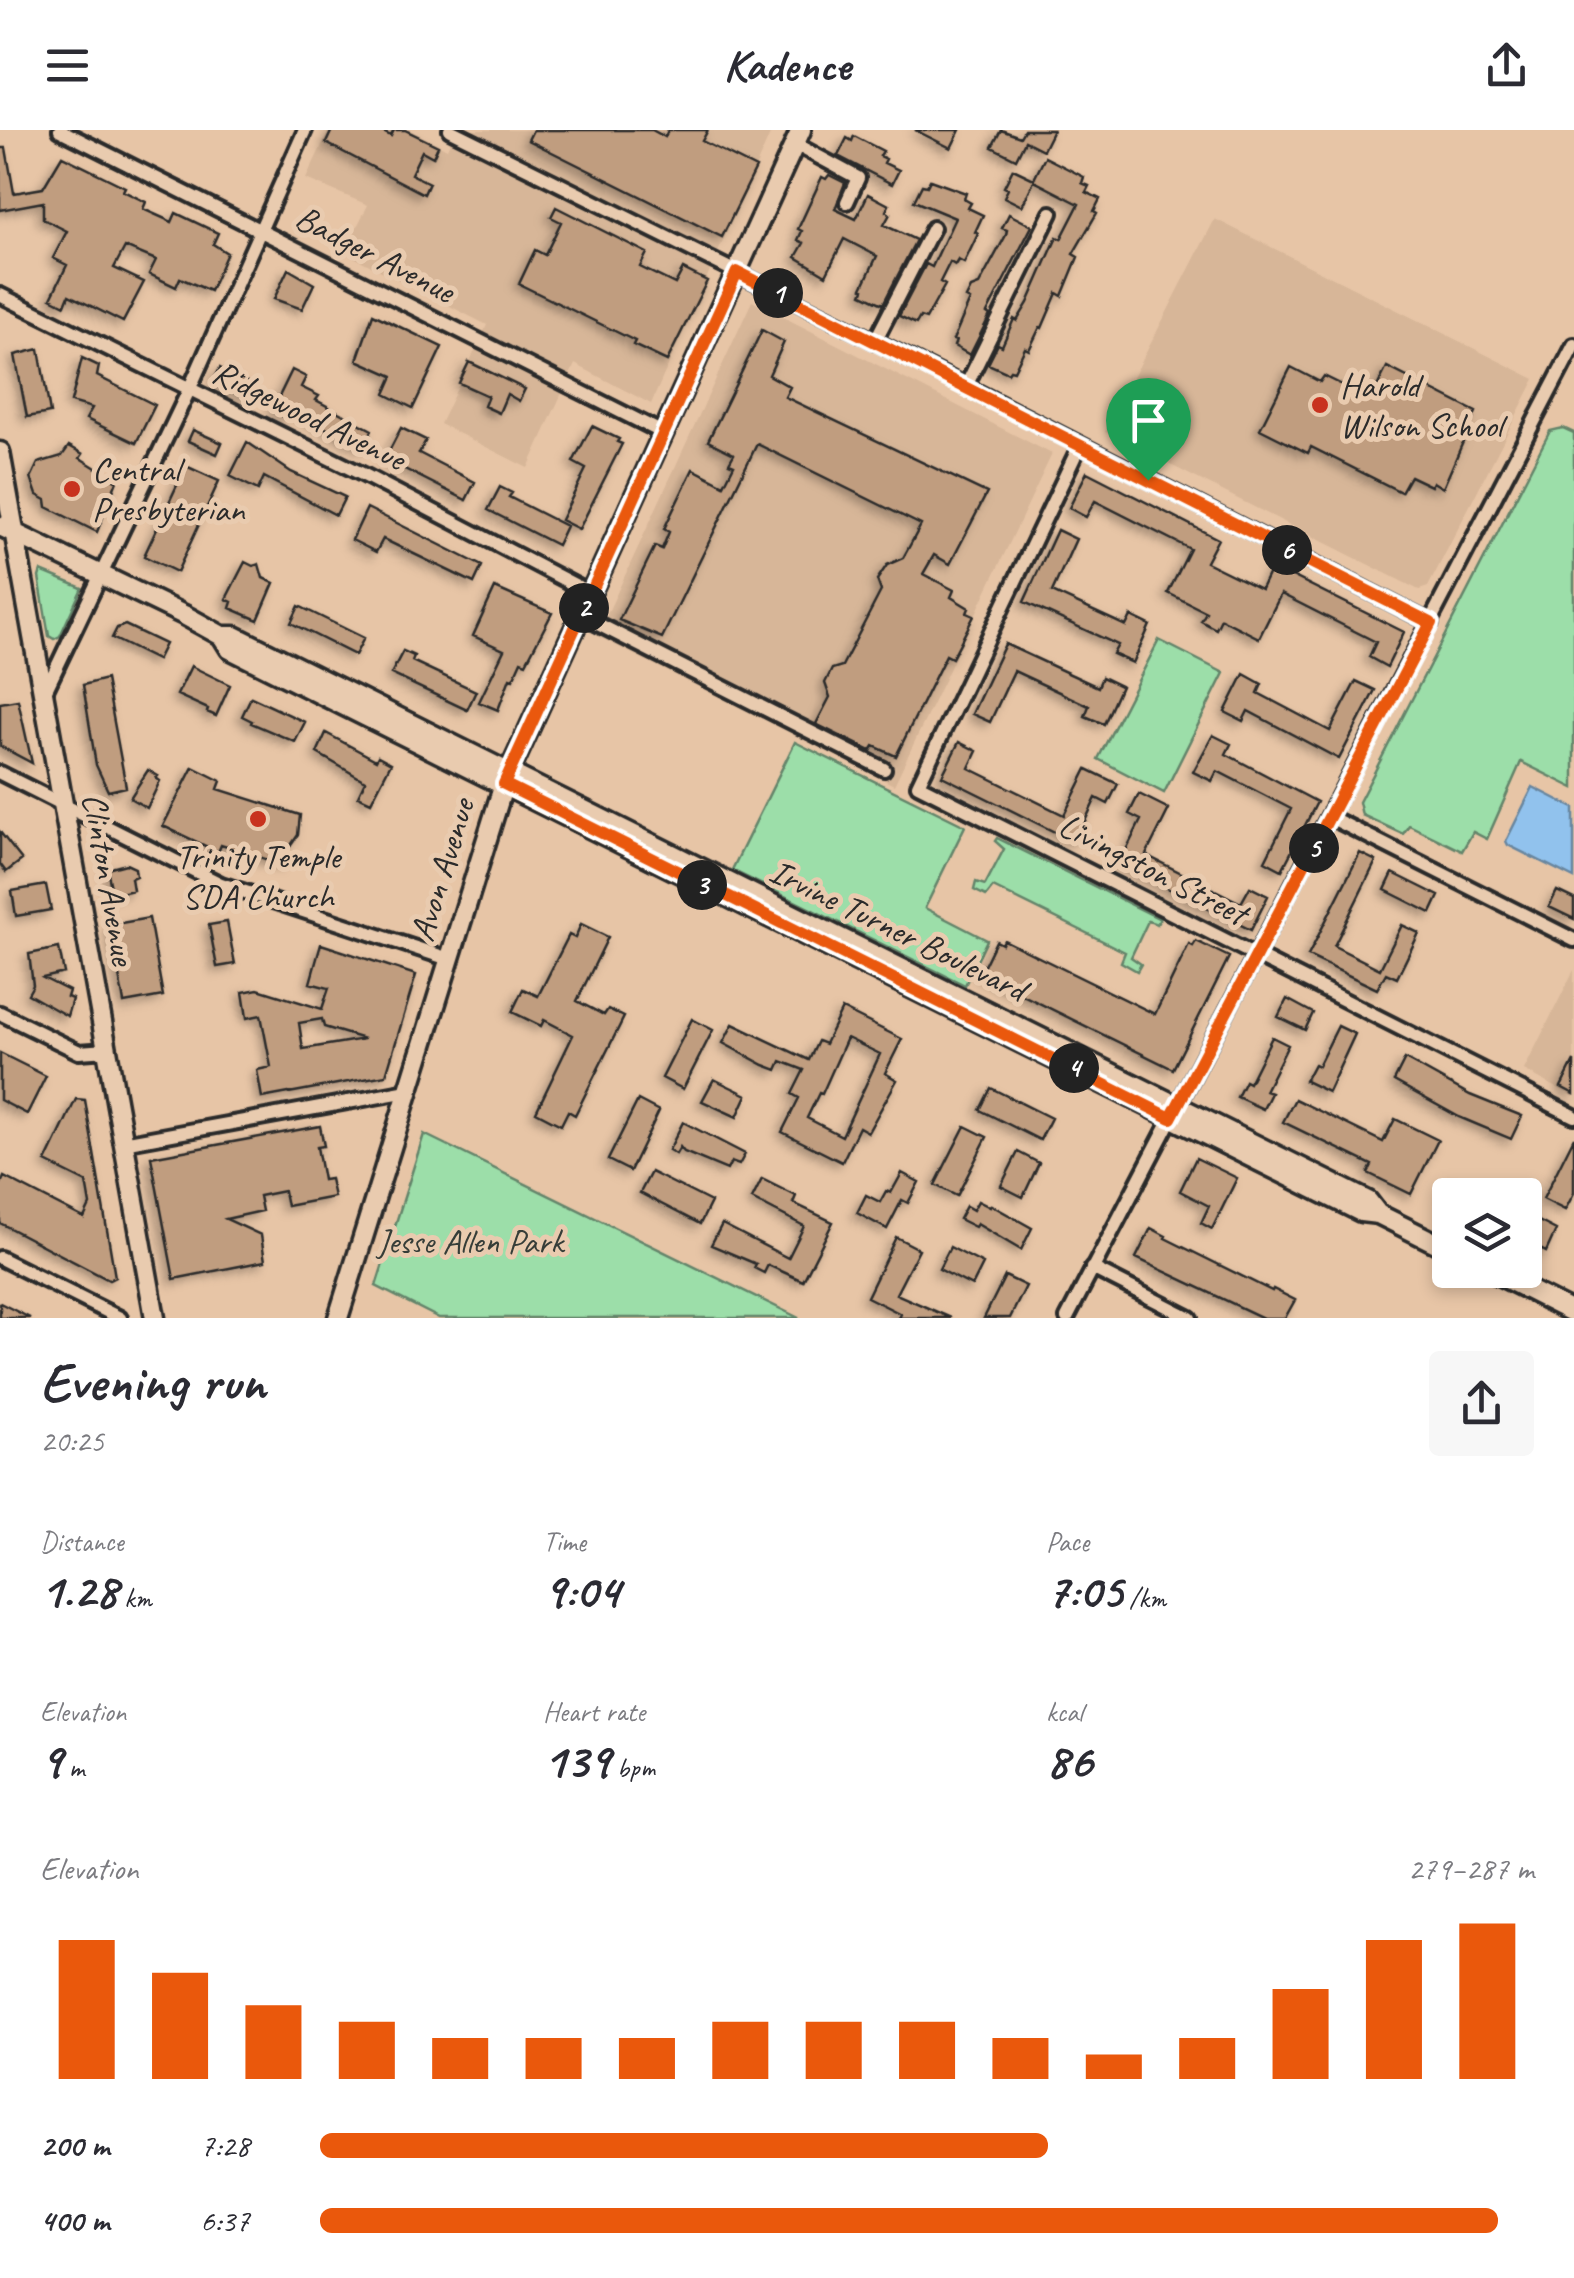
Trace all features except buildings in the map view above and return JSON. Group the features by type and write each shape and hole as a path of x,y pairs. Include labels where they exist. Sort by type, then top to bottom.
{"main road":[{"name":"Avon Avenue","path":"338,1318 506,777 798,137"},
{"name":"Clinton Avenue","path":"0,452 7,530 63,803 155,1318"},
{"name":"Irvine Turner Boulevard","path":"7,530 222,636 235,636 506,777 1174,1112 1368,1201 1378,1214 1432,1241"},
{"path":"1525,1288 1574,1313"}],"street":[{"name":"Badger Avenue","path":"60,130 663,433"},
{"path":"43,697 189,390 304,130"},
{"path":"450,130 1431,623"},
{"path":"798,137 858,178 847,202"},
{"path":"966,386 1052,213"},
{"path":"875,342 932,228"},
{"name":"Ridgewood Avenue","path":"0,294 364,475 590,593"},
{"path":"1066,1318 1574,346"},
{"name":"Livingston Street","path":"1080,446 918,785 1574,1116"},
{"path":"580,615 884,768"},
{"path":"0,773 221,884 449,959"},
{"path":"1330,817 1574,940"},
{"path":"0,1014 79,1052 107,1050"},
{"path":"123,1143 408,1091"},
{"path":"0,1258 120,1318"},
{"path":"1092,1268 1190,1318"}],"shaded area":[{"path":"329,130 410,130 447,149 456,130 772,130 651,404 575,364 528,468 440,424 487,325 344,252 368,205 306,179"},
{"name":"Harold Wilson School","path":"1215,219 1535,379 1428,587 1419,590 1105,432"},
{"path":"752,301 1052,454 894,785 597,636"},
{"path":"1574,970 1574,1097 1524,1070"}],"green space":[{"path":"1563,428 1574,433 1574,788 1521,762 1487,839 1473,832 1462,851 1409,825 1403,834 1362,815 1359,802 1550,431"},
{"path":"41,571 82,588 60,636 54,639 49,636"},
{"path":"1159,640 1224,673 1164,793 1098,759"},
{"path":"795,742 965,826 925,908 987,940 965,985 732,870"},
{"path":"997,838 1160,919 1157,924 1148,921 1131,957 1141,964 1137,971 1121,962 1125,952 993,887 986,896 974,890 976,882 985,885 1004,849 995,841"},
{"name":"Jesse Allen Park","path":"424,1134 799,1318 439,1318 376,1286"}],"water":[{"path":"1533,787 1574,808 1574,878 1506,841"}],"place":[{"name":"Harold Wilson School","path":"1320,405"},
{"name":"Central Presbyterian","path":"72,489"},
{"name":"Trinity Temple SDA Church","path":"258,819"}],"route":[{"path":"737,272 1148,480 1431,623 1171,1118 504,784 737,272"}]}
